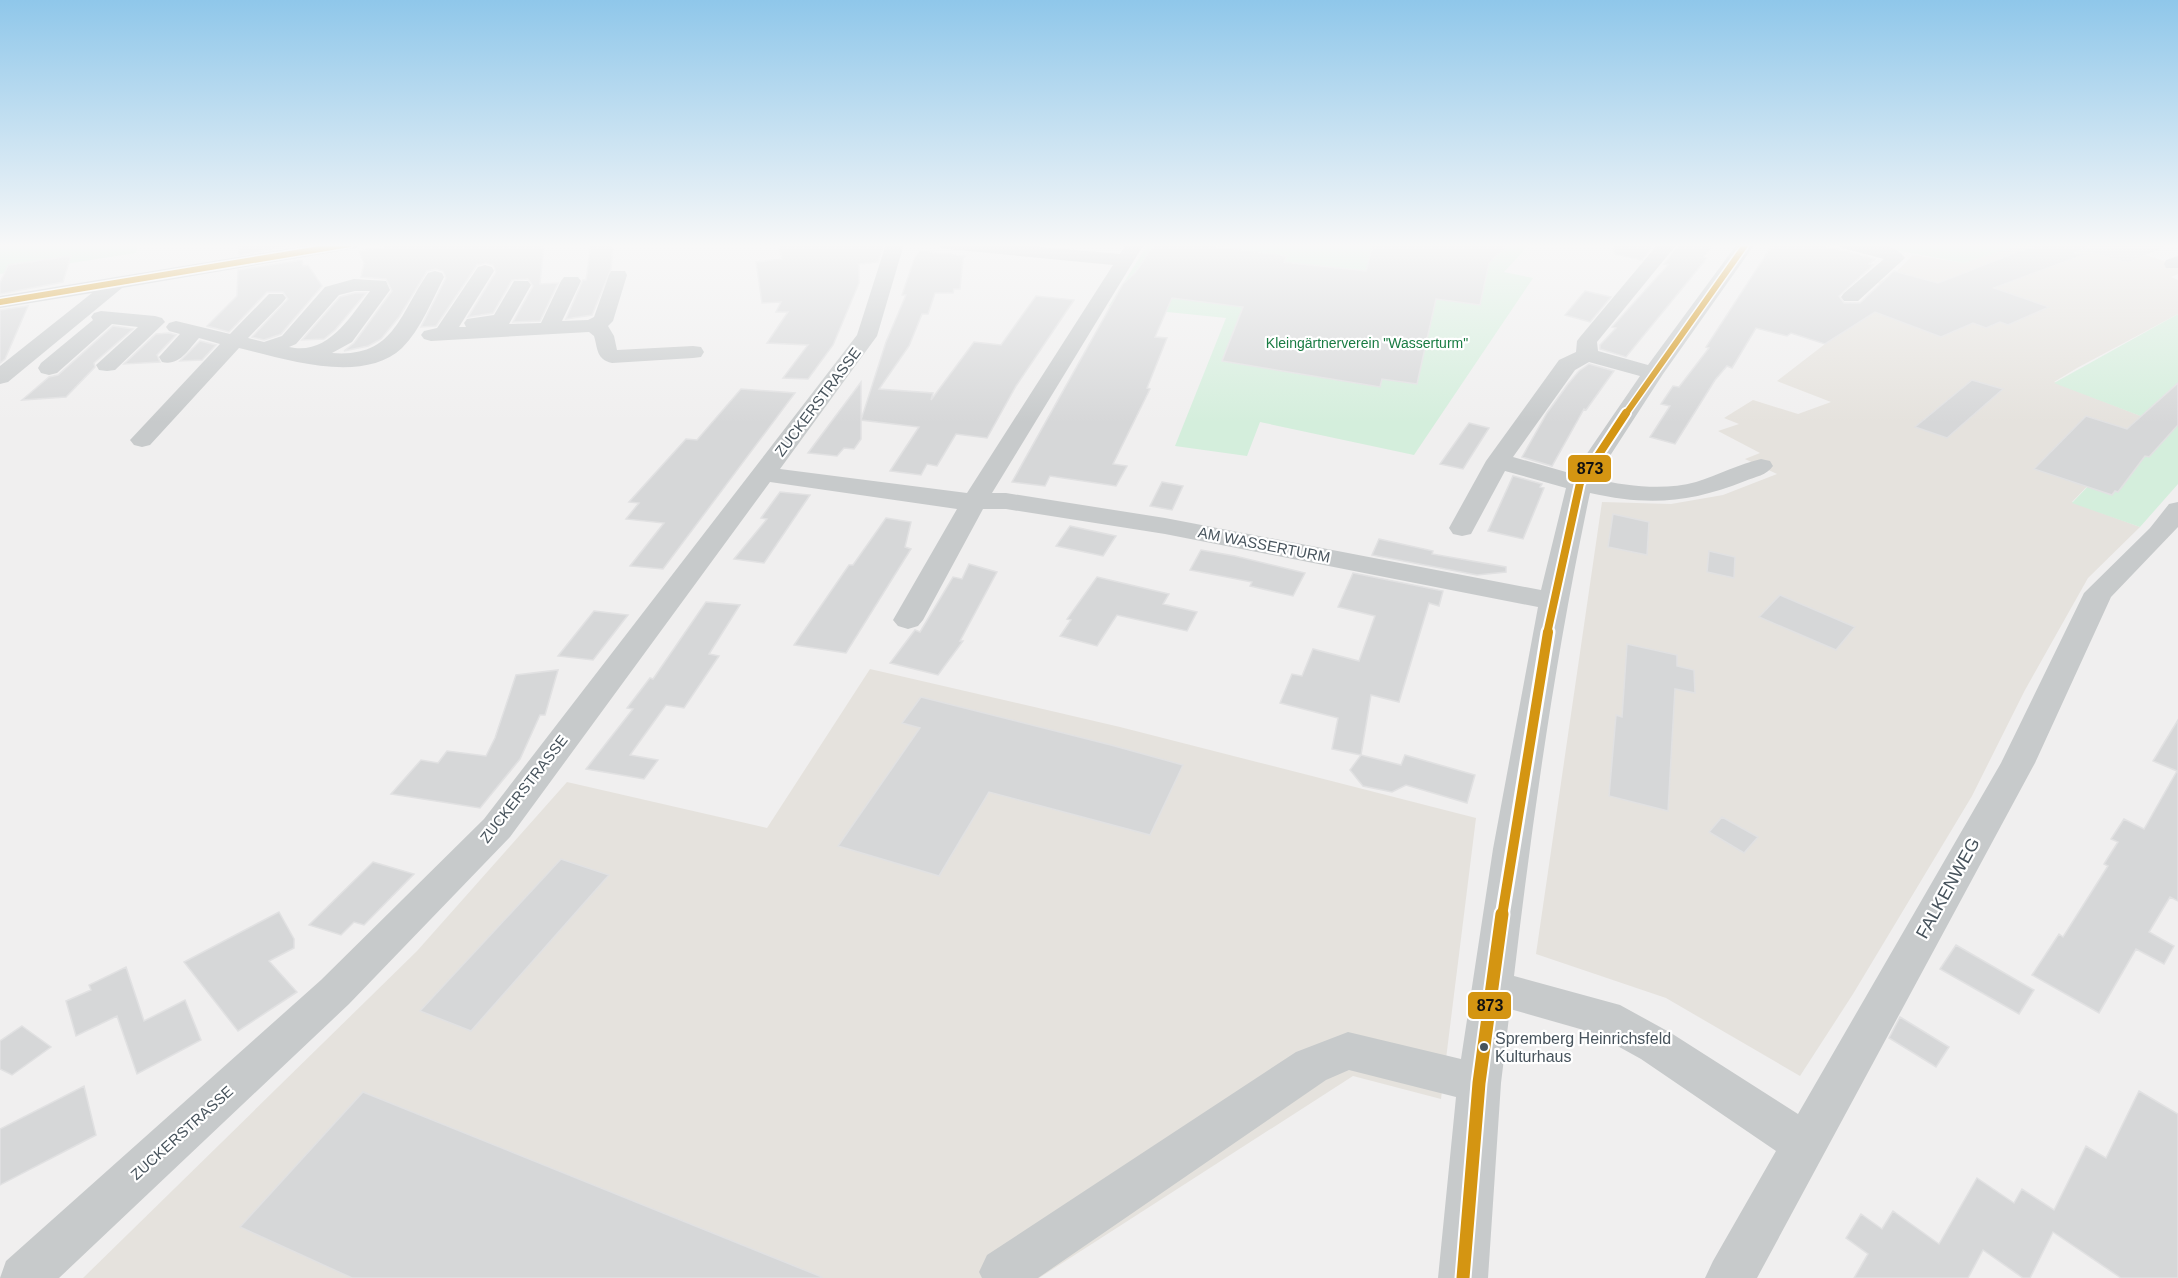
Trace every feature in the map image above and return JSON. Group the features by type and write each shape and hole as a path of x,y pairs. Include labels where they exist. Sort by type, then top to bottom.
{"street":[{"path":"0,377 92,304"},
{"path":"142,441 270,304"},
{"path":"267,348 289,340 321,304"},
{"path":"303,355 328,348 345,338 370,304"},
{"path":"396,342 419,304"},
{"path":"447,329 464,304"},
{"path":"499,326 511,304"},
{"path":"549,328 560,304"},
{"path":"80,314 155,322 267,348 340,361 357,360 381,352 396,342 447,329 499,326 549,328 592,326 603,321 609,304"},
{"name":"ZUCKERSTRASSE","path":"23,1278 335,992 497,828 867,336 877,304"},
{"path":"908,620 974,502 1097,304"},
{"path":"1587,355 1587,341 1618,304"},
{"path":"1463,1278 1479,1083 1511,849 1553,601 1580,483 1653,373 1703,304"},
{"path":"49,368 106,318"},
{"path":"107,365 155,322"},
{"path":"592,326 606,339 606,351 612,357 693,352"},
{"path":"170,357 195,331"},
{"path":"1462,528 1498,461 1567,365 1587,355 1653,373"},
{"path":"1498,461 1611,491 1674,494 1710,486 1761,466"},
{"name":"AM WASSERTURM","path":"764,474 974,502 1006,501 1166,526 1553,601"},
{"name":"FALKENWEG","path":"1730,1278 2018,764 2097,593 2159,534 2178,510"},
{"path":"1492,987 1605,1018 1656,1046 1805,1144"},
{"path":"1004,1272 1311,1066 1348,1051 1479,1083"}],"shaded area":[{"path":"1889,304 2178,304 2178,314 2054,382 2151,420 2072,502 2140,527 2088,578 2025,690 1972,796 1853,994 1800,1076 1666,998 1536,954 1602,502 1671,504 1723,495 1777,474 1745,459 1760,453 1718,431 1739,424 1724,418 1753,400 1798,414 1831,402 1777,381 1825,344"},
{"path":"870,669 1120,727 1476,818 1441,1099 1353,1076 1039,1278 83,1278 417,951 567,782 767,828"}],"green space":[{"name":"Kleingärtnerverein \"Wasserturm\"","path":"1110,304 1516,304 1414,455 1260,422 1247,456 1175,446 1226,318 1109,306"},
{"path":"2178,314 2178,484 2140,527 2072,503 2151,420 2054,383"}],"building":[{"path":"229,304 256,304 229,332 207,326"},
{"path":"284,304 307,304 281,334 264,340 252,337"},
{"path":"334,304 357,304 335,330 324,339 302,340"},
{"path":"383,304 407,304 381,339 368,346 344,351 354,343"},
{"path":"433,304 451,304 436,326 421,327"},
{"path":"476,304 498,304 493,313 468,317"},
{"path":"523,304 548,304 540,321 513,322"},
{"path":"573,304 597,304 592,315 566,319"},
{"path":"780,304 850,304 833,345 808,379 783,378 808,345 767,343 788,312 776,312"},
{"path":"902,304 931,304 928,314 922,314 909,346 879,389 933,393 931,400 974,342 1001,345 1031,304 1072,304 1016,386 987,438 956,434 937,466 927,464 921,475 890,471 919,427 861,420 886,342"},
{"path":"1112,304 1170,304 1155,337 1167,338 1147,388 1150,389 1113,464 1127,466 1116,486 1050,476 1045,486 1012,482"},
{"path":"1216,304 1435,304 1417,384 1382,379 1380,387 1222,361 1243,307"},
{"path":"1574,304 1605,304 1590,322 1565,315"},
{"path":"1633,304 1670,304 1626,357 1600,349 1600,345 1616,328 1612,327"},
{"path":"1734,304 2039,304 2049,307 2008,325 2000,322 1986,328 1973,323 1941,337 1875,312 1825,344 1791,333 1787,336 1756,328 1732,368 1727,366 1715,380 1675,444 1650,437 1670,406 1661,404 1673,386 1679,387 1709,348 1706,347"},
{"path":"28,306 5,359 0,363 0,310"},
{"path":"113,326 133,329 94,363 95,367 66,397 22,400 49,377 58,375"},
{"path":"156,334 176,335 157,355 160,362 124,364"},
{"path":"200,341 216,345 202,360 180,361"},
{"path":"1589,364 1614,371 1586,410 1584,409 1552,466 1522,457 1547,413 1579,371"},
{"path":"1972,380 2003,389 1947,438 1915,427"},
{"path":"861,382 861,439 854,449 844,448 837,456 808,453"},
{"path":"2178,383 2178,425 2149,457 2145,456 2118,492 2115,491 2112,495 2034,469 2086,416 2127,429"},
{"path":"741,389 795,393 663,569 630,566 664,523 626,519 639,503 629,502 686,439 697,440"},
{"path":"1469,423 1489,428 1463,469 1440,464"},
{"path":"1513,476 1542,484 1540,487 1544,488 1523,539 1488,531"},
{"path":"1162,482 1183,486 1172,510 1150,506"},
{"path":"780,492 810,495 764,563 734,559 767,519 761,518"},
{"path":"1613,514 1649,522 1647,555 1608,547"},
{"path":"886,518 911,522 905,547 911,549 846,653 794,645 849,565 853,565"},
{"path":"1070,526 1116,536 1103,556 1056,546"},
{"path":"1379,539 1433,551 1432,554 1506,567 1506,572 1477,575 1372,555"},
{"path":"1201,550 1305,573 1293,596 1250,586 1252,582 1190,570"},
{"path":"1709,551 1735,557 1734,578 1707,572"},
{"path":"969,564 997,572 960,641 963,641 938,675 890,663 915,630 920,632 953,577 962,579"},
{"path":"1353,573 1443,591 1439,606 1429,603 1399,702 1371,695 1361,755 1332,749 1338,718 1280,703 1292,674 1302,676 1313,649 1359,661 1375,616 1338,607"},
{"path":"1097,577 1169,594 1163,604 1197,612 1187,631 1117,615 1097,646 1060,636 1071,620 1067,619"},
{"path":"1780,595 1855,627 1836,650 1759,617"},
{"path":"706,602 740,605 709,654 719,656 684,708 666,705 630,755 658,760 644,779 586,769 633,709 627,708 650,678 653,679"},
{"path":"594,611 628,615 593,660 558,656"},
{"path":"1627,644 1677,655 1677,666 1694,670 1695,693 1675,689 1668,811 1609,796 1616,715 1622,717"},
{"path":"558,670 545,715 540,715 520,759 480,808 391,794 421,760 438,763 447,751 486,756 495,738 516,675"},
{"path":"921,697 1183,765 1150,835 989,792 939,876 838,846 920,728 902,723"},
{"path":"2178,720 2178,901 2170,897 2149,932 2174,946 2164,964 2136,949 2099,1013 2032,975 2059,934 2063,937 2108,866 2104,864 2118,842 2111,839 2124,819 2144,829 2177,771 2153,761"},
{"path":"1361,755 1401,765 1405,755 1475,775 1467,803 1406,785 1392,792 1363,786 1350,770"},
{"path":"1722,817 1758,837 1744,853 1709,832"},
{"path":"561,859 609,875 471,1031 420,1011"},
{"path":"373,862 414,874 364,925 354,922 341,935 309,925"},
{"path":"279,912 294,939 294,948 269,961 297,992 238,1031 184,962"},
{"path":"1956,945 2034,990 2019,1014 1940,969"},
{"path":"126,967 144,1021 185,1000 201,1040 137,1074 117,1016 76,1036 66,1001 91,990 89,985"},
{"path":"1900,1017 1949,1047 1936,1067 1889,1038"},
{"path":"22,1026 51,1047 12,1075 0,1069 0,1041"},
{"path":"84,1086 96,1135 0,1185 0,1129"},
{"path":"2139,1091 2178,1114 2178,1278 2121,1278 2053,1232 2030,1278 2023,1278 1983,1250 1968,1278 1854,1278 1868,1254 1846,1238 1861,1214 1882,1229 1893,1211 1939,1244 1977,1178 2014,1203 2022,1189 2054,1210 2086,1146 2106,1158"},
{"path":"363,1092 822,1278 352,1278 240,1227"}],"transit line":[{"name":"873","path":"1463,1278 1479,1083 1511,849 1553,601 1580,483 1653,373 1703,304"}],"place":[{"name":"Spremberg Heinrichsfeld Kulturhaus","path":"1484,1047"}]}
